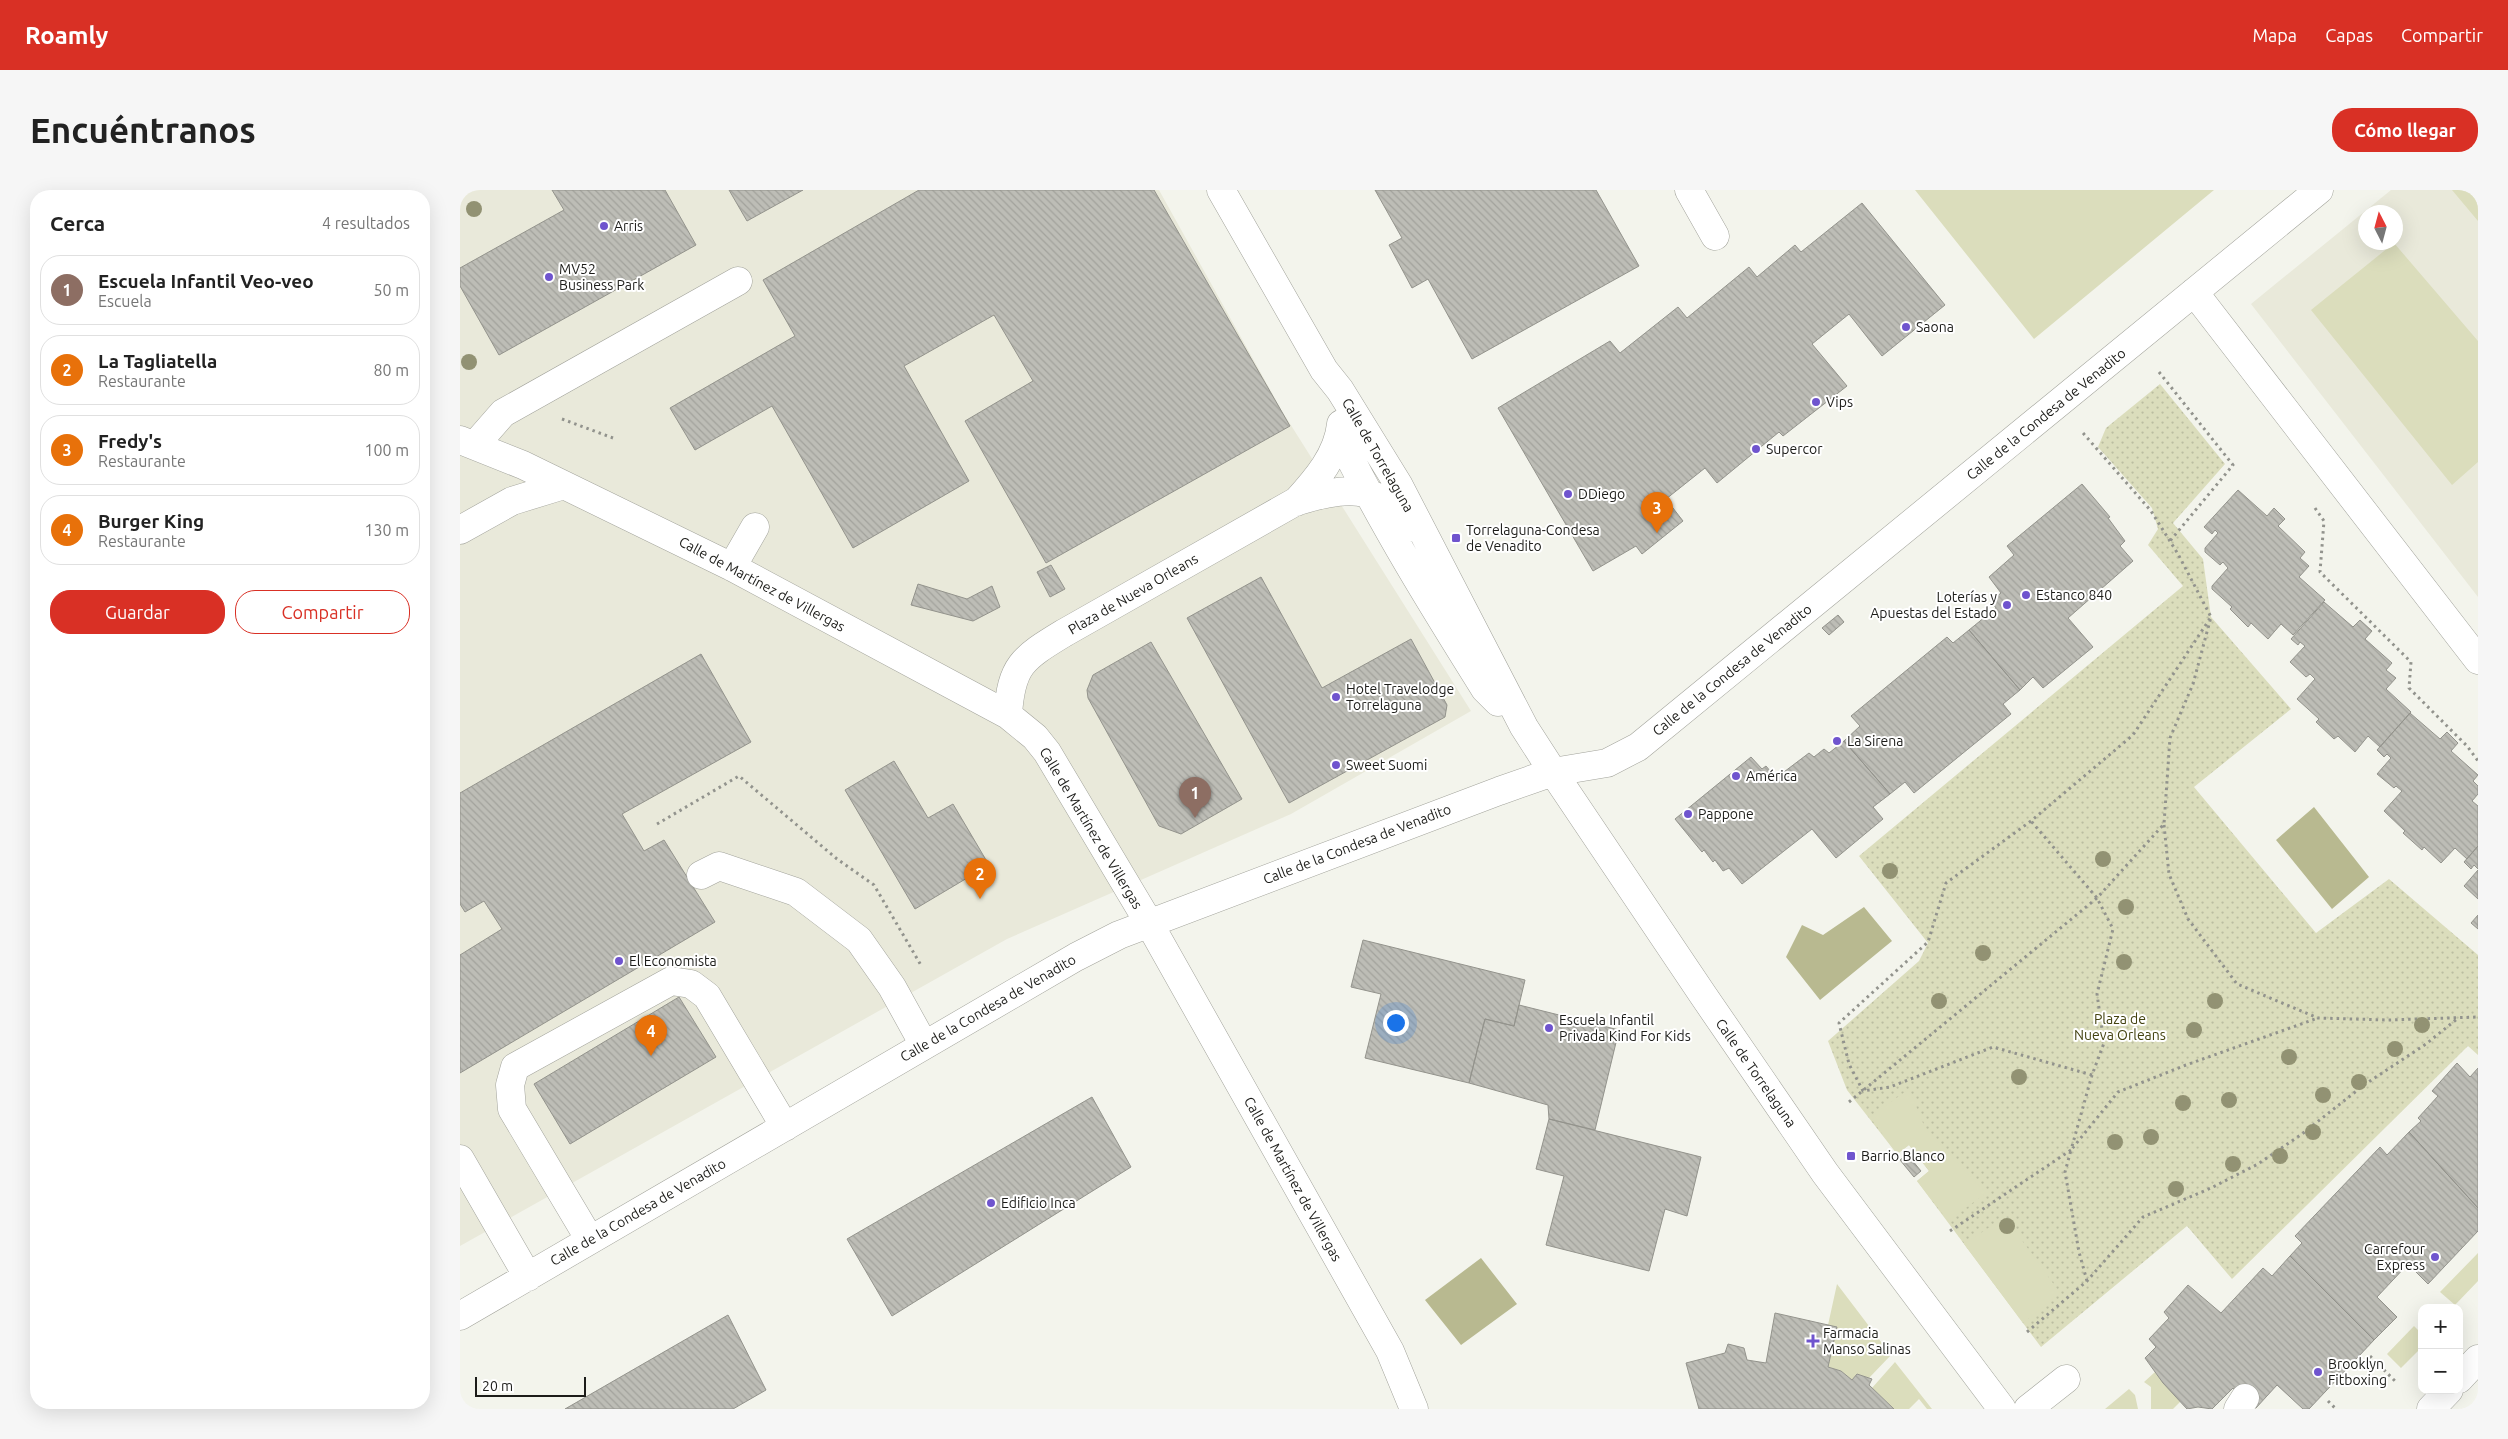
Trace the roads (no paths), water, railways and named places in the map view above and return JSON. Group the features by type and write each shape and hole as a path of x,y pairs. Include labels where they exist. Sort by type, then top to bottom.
{"street":[{"name":"Calle de Torrelaguna","path":"1221,190 1324,370 1365,429 1398,484 1524,727 1703,995 1825,1173 2002,1409"},
{"path":"1689,190 1715,236"},
{"name":"Calle de la Condesa de Venadito","path":"460,1316 1076,957 1149,923 1553,772 1608,763 1638,747 2319,190"},
{"path":"468,442 503,413 738,281"},
{"path":"2194,292 2478,660"},
{"name":"Plaza de Nueva Orleans","path":"1295,502 1319,477 1339,436 1340,414 1324,370"},
{"name":"Calle de Torrelaguna","path":"1339,436 1368,494 1414,576 1485,689 1524,727"},
{"name":"Calle de Martínez de Villergas","path":"468,442 564,485 732,566 1008,715 1035,737 1047,752 1149,923 1390,1351 1414,1409"},
{"path":"460,530 512,502 564,485"},
{"name":"Plaza de Nueva Orleans","path":"1008,715 1012,681 1017,669 1028,656 1064,633 1295,502 1326,493 1355,492 1368,494 1387,501 1395,508 1421,549 1437,560"},
{"path":"732,566 754,527"},
{"path":"701,875 719,866 796,892 859,940 892,987 924,1045"},
{"path":"590,1240 512,1109 510,1085 514,1067 671,981 690,984 707,996 785,1126"},
{"path":"460,1159 528,1277"},
{"path":"2463,1375 2478,1359"},
{"path":"2028,1409 2066,1379"},
{"path":"2431,1409 2445,1394"}],"place":[{"name":"Arris","path":"604,226"},
{"name":"MV52 Business Park","path":"549,277"},
{"name":"Saona","path":"1906,327"},
{"name":"Vips","path":"1816,402"},
{"name":"Supercor","path":"1756,449"},
{"name":"DDiego","path":"1568,494"},
{"name":"Fredy's","path":"1657,533"},
{"name":"Torrelaguna-Condesa de Venadito","path":"1456,538"},
{"name":"Estanco 840","path":"2026,595"},
{"name":"Loterías y Apuestas del Estado","path":"2007,605"},
{"name":"Hotel Travelodge Torrelaguna","path":"1336,697"},
{"name":"La Sirena","path":"1837,741"},
{"name":"Sweet Suomi","path":"1336,765"},
{"name":"América","path":"1736,776"},
{"name":"Pappone","path":"1688,814"},
{"name":"Escuela Infantil Veo-veo","path":"1195,818"},
{"name":"La Tagliatella","path":"980,899"},
{"name":"El Economista","path":"619,961"},
{"name":"Escuela Infantil Privada Kind For Kids","path":"1549,1028"},
{"name":"Burger King","path":"651,1056"},
{"name":"Barrio Blanco","path":"1851,1156"},
{"name":"Edificio Inca","path":"991,1203"},
{"name":"Carrefour Express","path":"2435,1257"},
{"name":"Farmacia Manso Salinas","path":"1813,1341"},
{"name":"Brooklyn Fitboxing","path":"2318,1372"}]}
